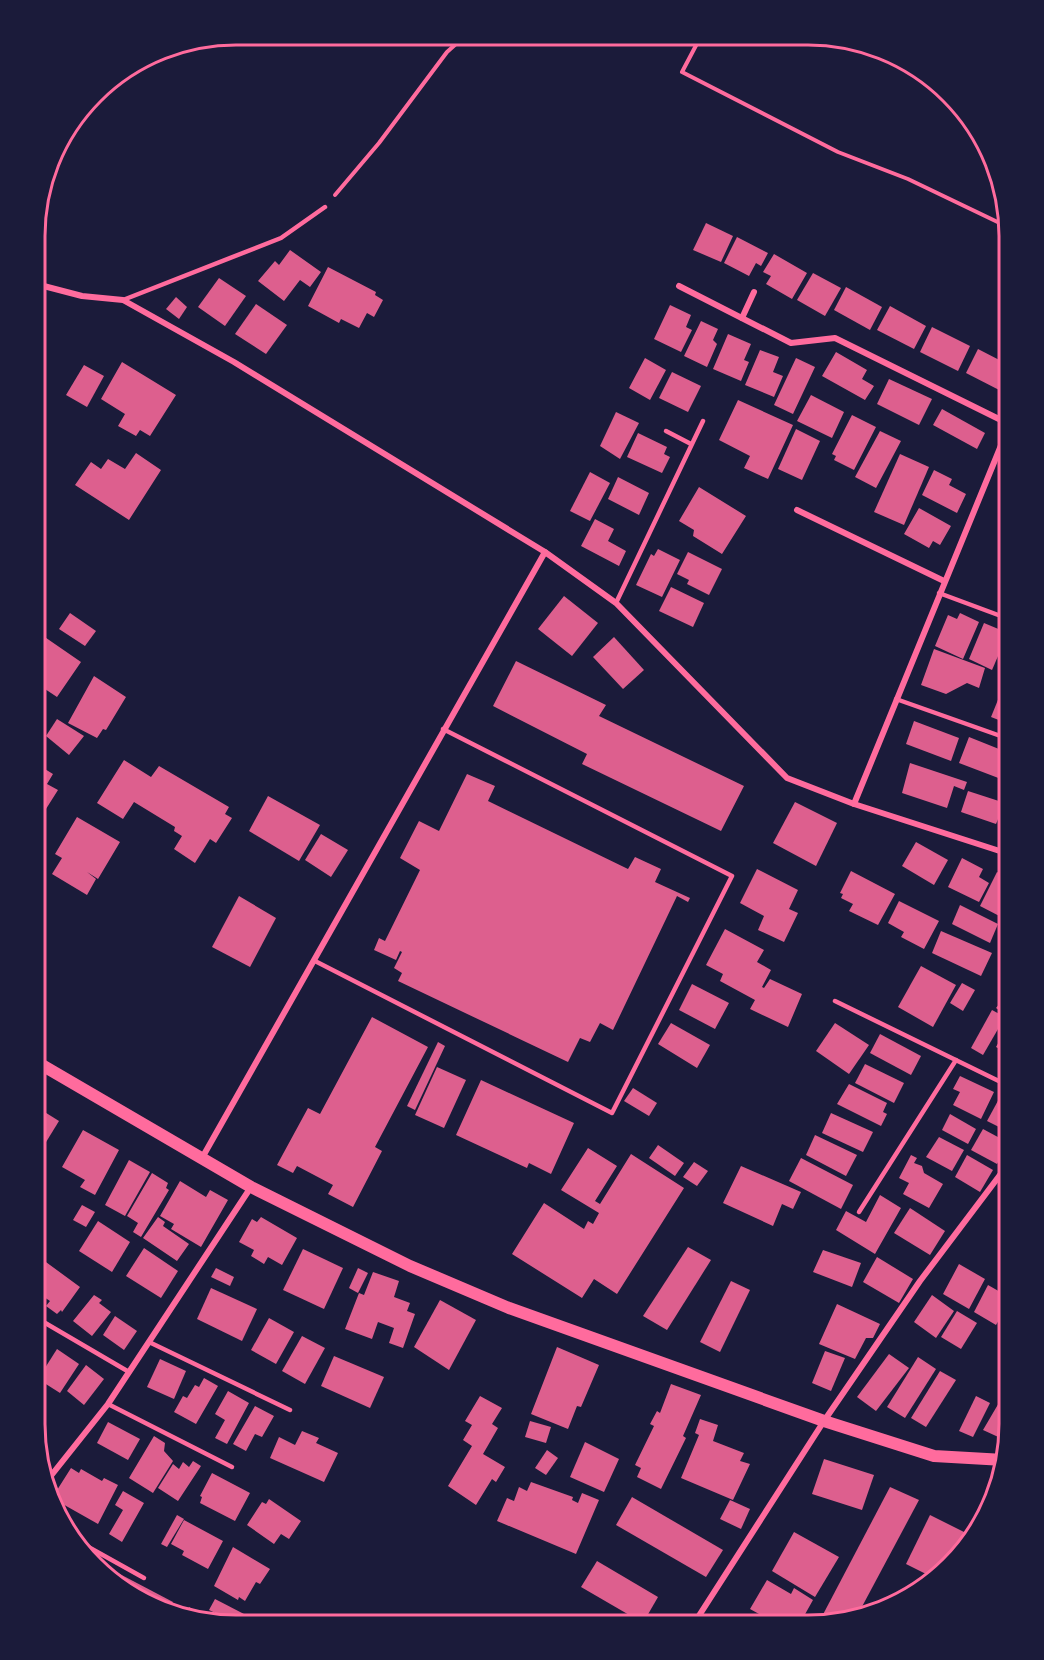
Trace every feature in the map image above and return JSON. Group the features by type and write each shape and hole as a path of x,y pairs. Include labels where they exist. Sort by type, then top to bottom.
{"main road":[{"path":"45,1067 251,1187 410,1266 508,1308 824,1421 934,1456 995,1460"}],"street":[{"path":"45,286 82,296 123,300 244,368 545,552 616,603 788,778 854,804 999,851"},
{"path":"679,286 791,343 836,338 999,420"},
{"path":"742,318 754,292"},
{"path":"854,804 999,451"},
{"path":"797,510 944,581"},
{"path":"202,1159 545,552"},
{"path":"699,1615 824,1421 920,1281 999,1176"},
{"path":"52,1474 108,1404 251,1187"}],"lane":[{"path":"123,300 281,238 325,207"},
{"path":"616,603 703,421"},
{"path":"666,431 691,444"},
{"path":"939,593 999,615"},
{"path":"896,699 999,735"},
{"path":"315,961 612,1113 732,876 443,729"},
{"path":"835,1001 999,1081"},
{"path":"859,1212 956,1060"},
{"path":"45,1323 129,1372"},
{"path":"149,1342 290,1410"},
{"path":"108,1404 232,1467"},
{"path":"93,1550 144,1578"}],"path":[{"path":"325,207 379,144 447,52 455,45"},
{"path":"696,45 682,72 838,152 908,179 998,222"}],"building":[{"path":"706,223 733,236 721,262 693,250"},
{"path":"737,237 768,253 761,266 756,263 749,276 724,263"},
{"path":"290,250 321,272 310,287 300,280 284,301 258,281 275,261 279,265"},
{"path":"774,254 807,273 792,299 766,284 771,276 763,272"},
{"path":"328,267 376,292 375,295 383,300 374,317 367,313 359,328 341,319 339,323 308,306"},
{"path":"813,273 841,288 825,316 797,300"},
{"path":"219,278 246,296 225,326 198,307"},
{"path":"846,287 882,307 870,330 834,310"},
{"path":"176,297 187,307 179,319 166,309"},
{"path":"256,304 287,325 266,354 235,334"},
{"path":"670,305 691,315 686,327 692,330 681,352 654,339"},
{"path":"890,306 926,326 914,349 877,330"},
{"path":"701,321 718,329 713,340 717,344 707,367 684,356"},
{"path":"932,327 970,346 958,371 920,352"},
{"path":"728,334 751,344 744,360 749,362 741,381 713,369"},
{"path":"978,349 999,360 999,390 966,373"},
{"path":"760,350 779,357 773,372 783,376 774,397 745,385"},
{"path":"836,352 867,370 862,379 874,386 865,400 822,376"},
{"path":"645,358 666,370 650,400 629,388"},
{"path":"796,358 815,367 793,414 774,405"},
{"path":"122,362 176,395 150,436 140,430 136,436 118,426 125,414 101,399"},
{"path":"84,365 104,376 87,407 66,395"},
{"path":"672,372 701,386 688,412 659,398"},
{"path":"889,379 932,399 919,425 877,404"},
{"path":"811,395 844,412 832,438 797,421"},
{"path":"738,400 793,425 768,479 744,468 750,456 719,440"},
{"path":"942,409 985,433 977,449 933,425"},
{"path":"616,412 639,423 620,459 600,446"},
{"path":"852,415 876,427 854,470 834,460 836,456 832,454"},
{"path":"796,429 820,441 802,480 778,469"},
{"path":"880,431 901,441 876,488 855,477"},
{"path":"638,433 667,447 664,454 670,457 662,473 627,457"},
{"path":"136,453 161,470 129,520 75,485 91,462 101,469 108,459 125,469"},
{"path":"900,454 929,467 904,525 874,512"},
{"path":"934,470 952,479 949,485 966,494 957,513 922,495"},
{"path":"590,472 610,483 590,521 570,511"},
{"path":"618,477 649,493 639,515 608,499"},
{"path":"699,487 746,516 722,554 693,536 694,530 679,521"},
{"path":"919,508 951,526 940,545 933,541 929,548 904,534"},
{"path":"595,519 614,529 608,541 626,551 619,566 581,546"},
{"path":"658,549 680,560 662,597 636,585 651,554 654,556"},
{"path":"688,552 722,569 709,595 687,584 689,580 677,574"},
{"path":"671,587 704,603 693,627 659,611"},
{"path":"564,596 598,623 572,656 538,629"},
{"path":"70,613 96,631 85,646 59,629"},
{"path":"960,613 979,622 963,659 935,646 948,615 957,619"},
{"path":"984,623 999,629 999,654 992,670 969,659"},
{"path":"45,637 81,662 57,697 45,689"},
{"path":"614,637 644,670 623,689 593,657"},
{"path":"934,649 985,668 979,688 967,683 946,694 921,685"},
{"path":"516,661 606,705 599,716 744,786 721,831 582,764 587,754 493,706"},
{"path":"94,676 126,697 106,730 103,729 97,738 68,723"},
{"path":"999,697 999,720 991,717"},
{"path":"57,719 84,736 69,755 46,736"},
{"path":"914,721 959,738 951,761 906,744"},
{"path":"969,737 999,749 999,778 959,763"},
{"path":"124,760 151,777 159,766 229,807 225,814 232,818 216,843 210,839 195,863 174,849 182,836 174,831 175,827 134,802 123,819 97,803"},
{"path":"910,763 967,782 964,790 954,786 947,808 902,793"},
{"path":"45,769 53,774 47,784 58,790 45,811"},
{"path":"467,774 495,786 488,801 628,869 635,857 661,869 655,882 690,898 688,902 677,896 613,1030 600,1023 590,1042 580,1038 568,1062 398,981 402,973 394,968 402,952 400,951 396,960 374,950 379,938 385,941 420,870 400,858 419,821 439,831"},
{"path":"968,791 999,801 999,817 996,824 961,812"},
{"path":"268,796 320,825 299,861 249,831"},
{"path":"795,802 837,823 816,866 773,843"},
{"path":"77,817 120,842 98,879 87,872 96,879 87,895 52,874 62,858 55,854"},
{"path":"321,834 348,850 331,877 305,860"},
{"path":"916,842 948,860 934,885 902,866"},
{"path":"962,858 983,869 979,877 989,883 979,902 948,887"},
{"path":"757,869 798,890 789,909 798,913 784,942 758,930 764,916 740,903"},
{"path":"851,871 895,894 878,925 849,911 853,904 841,898 843,894 840,893"},
{"path":"997,872 999,873 999,916 980,906"},
{"path":"239,896 276,918 250,967 212,947"},
{"path":"899,901 939,921 924,949 901,937 904,932 888,923"},
{"path":"960,905 998,924 990,943 952,924"},
{"path":"725,929 764,950 757,962 771,970 762,987 764,988 770,979 802,994 788,1027 750,1009 755,1000 720,981 723,974 706,965"},
{"path":"941,931 992,953 981,976 932,953"},
{"path":"921,966 956,985 933,1027 898,1007"},
{"path":"962,983 975,990 963,1011 950,1003"},
{"path":"692,984 729,1003 715,1029 679,1010"},
{"path":"992,1010 999,1014 999,1027 983,1055 971,1048"},
{"path":"372,1017 428,1047 375,1147 382,1151 353,1207 328,1194 333,1185 297,1166 293,1173 277,1165 308,1108 320,1114"},
{"path":"671,1023 710,1045 697,1068 658,1044"},
{"path":"835,1023 869,1045 849,1074 816,1051"},
{"path":"880,1034 921,1056 911,1075 870,1053"},
{"path":"438,1042 445,1046 415,1110 407,1106"},
{"path":"865,1064 904,1083 894,1103 855,1083"},
{"path":"437,1067 466,1080 444,1128 415,1115"},
{"path":"960,1076 994,1092 981,1119 953,1105 960,1092 953,1089"},
{"path":"481,1080 574,1123 551,1174 529,1163 527,1168 456,1135"},
{"path":"849,1084 887,1103 883,1112 887,1114 881,1126 837,1104"},
{"path":"633,1088 657,1103 649,1116 624,1101"},
{"path":"999,1099 999,1127 987,1121"},
{"path":"45,1112 59,1121 45,1144"},
{"path":"831,1113 873,1132 863,1152 822,1133"},
{"path":"950,1114 976,1129 968,1144 942,1130"},
{"path":"983,1129 999,1138 997,1164 971,1150"},
{"path":"83,1130 119,1150 95,1195 80,1187 85,1180 62,1167"},
{"path":"815,1135 857,1155 846,1176 806,1155"},
{"path":"939,1137 964,1150 952,1171 926,1157"},
{"path":"658,1145 684,1163 675,1176 649,1158"},
{"path":"588,1148 617,1166 595,1201 600,1204 631,1154 684,1188 617,1294 594,1279 582,1298 512,1254 544,1203 584,1229 588,1221 593,1224 599,1213 561,1190"},
{"path":"911,1155 917,1158 914,1163 922,1166 924,1173 943,1184 929,1208 903,1194 909,1183 899,1178"},
{"path":"967,1155 993,1170 980,1192 955,1177"},
{"path":"801,1158 853,1185 841,1209 789,1181"},
{"path":"129,1160 150,1172 125,1216 105,1205"},
{"path":"694,1162 708,1171 697,1186 683,1177"},
{"path":"741,1166 801,1192 793,1209 782,1204 773,1226 723,1203"},
{"path":"152,1173 168,1183 166,1188 169,1190 141,1237 133,1232 138,1223 127,1216"},
{"path":"180,1181 206,1197 210,1190 228,1200 201,1247 171,1229 174,1224 160,1216"},
{"path":"880,1195 901,1208 875,1254 836,1230 846,1211 866,1222"},
{"path":"82,1205 95,1212 86,1227 73,1220"},
{"path":"910,1208 945,1231 930,1255 894,1233"},
{"path":"158,1217 165,1222 163,1226 189,1244 177,1261 143,1238"},
{"path":"261,1217 297,1238 282,1265 268,1257 264,1264 251,1256 254,1250 239,1242 252,1219 257,1222"},
{"path":"98,1221 130,1242 112,1272 79,1251"},
{"path":"688,1247 711,1260 667,1330 643,1316"},
{"path":"144,1248 178,1271 161,1298 126,1276"},
{"path":"303,1249 343,1268 324,1309 283,1290"},
{"path":"823,1250 861,1263 852,1287 813,1272"},
{"path":"877,1257 913,1279 899,1303 863,1282"},
{"path":"45,1261 80,1287 62,1312 61,1310 57,1314 46,1306 50,1301 45,1298"},
{"path":"959,1264 985,1279 969,1309 943,1294"},
{"path":"216,1268 234,1277 230,1286 211,1277"},
{"path":"358,1268 368,1273 358,1293 349,1288"},
{"path":"373,1272 399,1281 394,1297 410,1303 407,1311 415,1314 403,1348 389,1343 394,1328 378,1322 372,1339 345,1329 359,1293 364,1295"},
{"path":"731,1281 750,1290 720,1352 700,1342"},
{"path":"988,1285 999,1291 999,1320 996,1325 974,1312"},
{"path":"211,1288 257,1309 242,1341 197,1319"},
{"path":"94,1295 102,1300 99,1303 111,1312 92,1336 73,1321"},
{"path":"932,1295 954,1311 936,1338 914,1322"},
{"path":"440,1300 476,1320 449,1370 414,1347"},
{"path":"837,1304 880,1324 873,1338 866,1338 855,1359 819,1344"},
{"path":"957,1311 977,1323 961,1349 941,1337"},
{"path":"115,1316 137,1331 124,1350 103,1335"},
{"path":"269,1318 294,1332 276,1364 251,1350"},
{"path":"302,1336 325,1348 305,1384 282,1371"},
{"path":"557,1347 599,1365 581,1407 577,1406 568,1429 531,1414"},
{"path":"57,1349 79,1364 60,1393 45,1383 45,1368"},
{"path":"825,1351 845,1358 831,1391 812,1383"},
{"path":"889,1354 909,1368 876,1411 857,1397"},
{"path":"334,1356 384,1377 370,1408 321,1386"},
{"path":"918,1357 936,1369 905,1418 887,1407"},
{"path":"160,1359 186,1371 174,1399 147,1387"},
{"path":"86,1365 104,1379 84,1405 67,1391"},
{"path":"940,1371 956,1380 926,1427 911,1418"},
{"path":"204,1378 218,1386 196,1424 174,1412 183,1396 187,1398 195,1385 199,1387"},
{"path":"671,1384 701,1395 683,1436 686,1438 661,1489 637,1477 641,1468 635,1465 654,1426 650,1424 657,1411 660,1413"},
{"path":"228,1391 249,1403 227,1444 215,1438 225,1420 215,1414"},
{"path":"480,1396 502,1408 492,1424 498,1428 483,1454 505,1467 496,1482 492,1479 476,1505 448,1486 472,1446 463,1440 472,1425 465,1421"},
{"path":"976,1396 990,1403 973,1437 959,1431"},
{"path":"999,1403 999,1437 983,1430"},
{"path":"255,1406 274,1416 262,1437 255,1434 246,1451 233,1444"},
{"path":"700,1419 718,1425 713,1441 744,1453 740,1461 750,1464 733,1500 681,1478 699,1435 695,1433"},
{"path":"530,1421 551,1427 546,1443 525,1437"},
{"path":"108,1422 140,1439 128,1460 97,1443"},
{"path":"302,1431 319,1438 316,1443 338,1453 324,1482 270,1458 279,1437 295,1445"},
{"path":"154,1436 165,1443 164,1451 173,1461 153,1493 129,1478"},
{"path":"585,1442 619,1459 604,1492 570,1477"},
{"path":"547,1450 558,1458 546,1475 535,1468"},
{"path":"824,1459 874,1475 862,1510 812,1494"},
{"path":"193,1461 201,1466 178,1501 158,1488 173,1464 179,1469 183,1462 189,1467"},
{"path":"71,1468 79,1473 81,1469 102,1481 104,1478 118,1485 98,1524 64,1505 57,1489"},
{"path":"212,1473 250,1493 235,1521 200,1503 202,1497 200,1496"},
{"path":"531,1482 573,1497 572,1500 578,1503 582,1493 599,1500 576,1554 497,1521 507,1498 514,1501 519,1487 527,1491"},
{"path":"890,1487 919,1500 862,1607 823,1615"},
{"path":"123,1491 144,1503 122,1542 109,1534 123,1510 115,1505"},
{"path":"632,1497 723,1550 706,1577 616,1525"},
{"path":"269,1499 301,1521 289,1539 281,1534 274,1544 247,1525 262,1502 266,1504"},
{"path":"730,1500 750,1509 741,1529 720,1519"},
{"path":"177,1515 184,1519 167,1547 161,1544"},
{"path":"930,1515 965,1533 952,1550 926,1574 906,1564"},
{"path":"184,1520 223,1541 208,1569 182,1555 184,1551 171,1544"},
{"path":"794,1532 839,1557 815,1597 772,1571"},
{"path":"233,1547 270,1569 260,1584 256,1582 245,1601 239,1597 238,1600 214,1586"},
{"path":"597,1561 658,1597 648,1615 629,1615 581,1587"},
{"path":"115,1572 173,1602 163,1600 140,1589"},
{"path":"767,1580 791,1594 794,1588 813,1600 805,1615 761,1615 750,1609"},
{"path":"215,1599 244,1614 216,1613 209,1610"}]}
